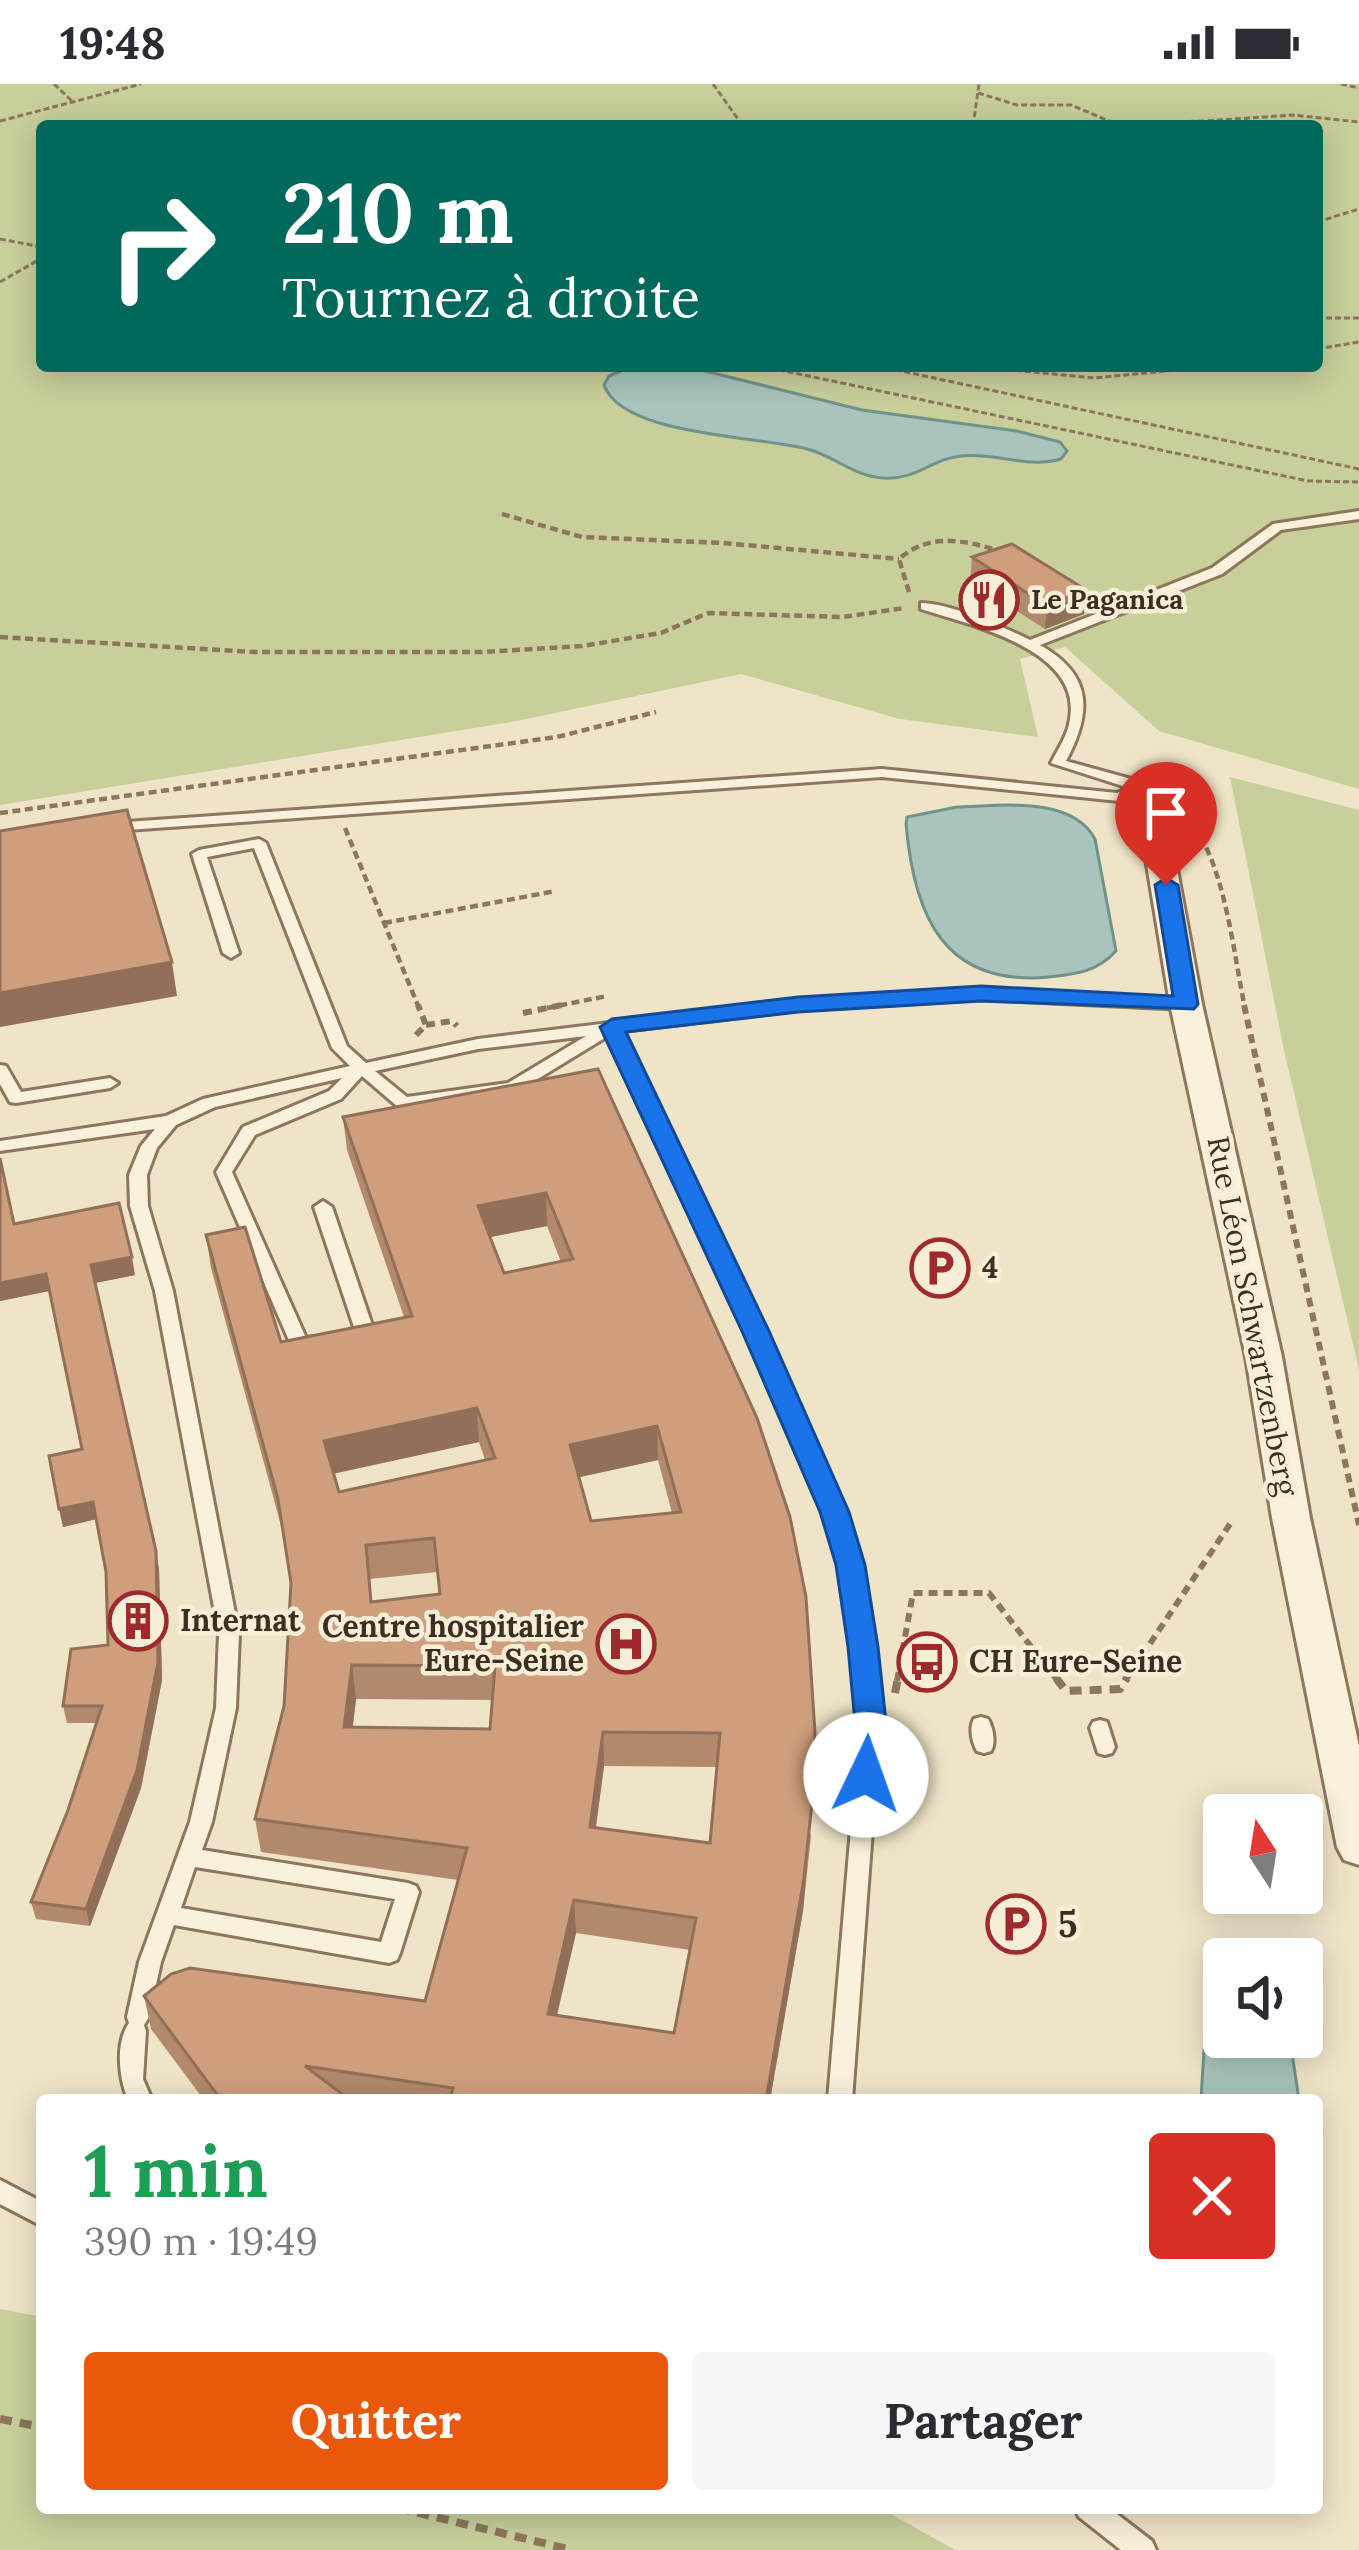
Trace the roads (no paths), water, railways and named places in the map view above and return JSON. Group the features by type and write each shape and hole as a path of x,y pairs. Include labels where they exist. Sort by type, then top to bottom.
{"street":[{"name":"Rue Léon Schwartzenberg","path":"1153,792 1186,1004 1264,1357 1291,1518 1359,1847"}],"lane":[{"path":"1031,644 1207,576 1277,527 1359,515"},
{"path":"926,606 1049,655 1073,688 1079,714 1080,729 1058,763 1153,792"},
{"path":"100,828 882,773 1087,796 1153,792"},
{"path":"231,953 199,854 260,843 329,1042 404,1103 512,1088 612,1027"},
{"path":"0,1146 170,1121 209,1103 361,1067 612,1027 981,994 1186,1004"},
{"path":"612,1027 754,1329 834,1512 850,1565 870,1722 839,2094"},
{"path":"323,1207 365,1334 300,1346 224,1172 249,1131 335,1095 361,1067"},
{"path":"0,1070 16,1098 110,1083"},
{"path":"137,2094 130,2079 136,2024 201,1822 226,1708 229,1634 174,1338 139,1207 138,1175 149,1146 170,1121"},
{"path":"168,1915 389,1952 408,1892 188,1858"},
{"path":"0,2191 36,2212"},
{"path":"1096,2514 1144,2549"}],"water":[{"path":"618,372 709,372 862,410 1017,431 1060,442 1067,451 1061,459 1048,462 961,456 906,476 883,478 807,449 694,431 637,415 616,402 604,385"},
{"path":"1033,806 1069,815 1084,825 1095,839 1116,951 1094,968 1049,977 1013,977 983,970 960,957 941,939 927,915 917,888 906,824 907,817 957,807"},
{"path":"1203,2058 1293,2058 1298,2094 1201,2094"}],"place":[{"name":"Le Paganica","path":"989,600"},
{"name":"4","path":"940,1268"},
{"name":"Internat","path":"138,1621"},
{"name":"Centre hospitalier Eure-Seine","path":"626,1644"},
{"name":"CH Eure-Seine","path":"927,1662"},
{"name":"5","path":"1016,1924"}]}
